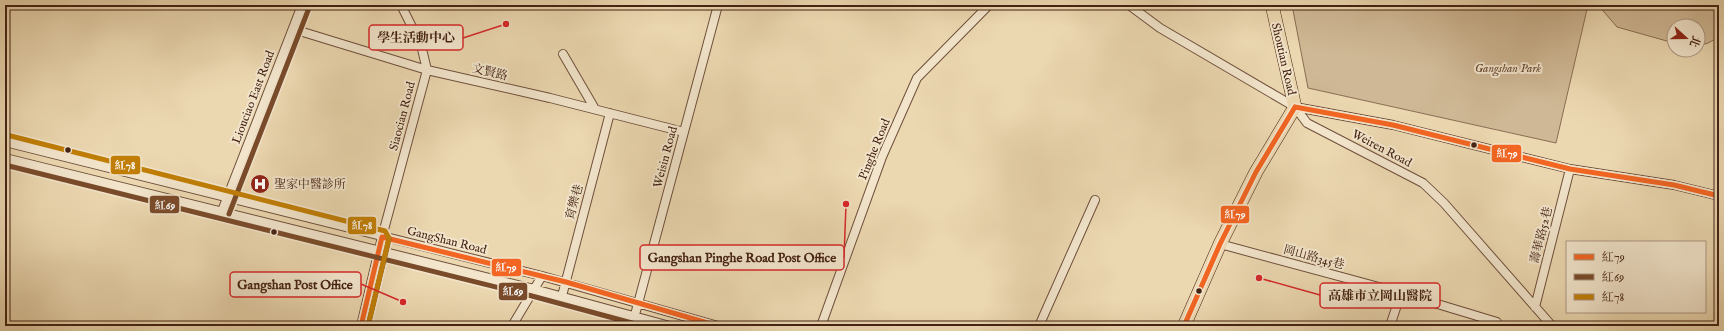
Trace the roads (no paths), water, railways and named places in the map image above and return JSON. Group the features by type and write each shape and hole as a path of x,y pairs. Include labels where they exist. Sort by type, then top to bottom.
{"main road":[{"name":"Shoutian Road","path":"1184,326 1220,244 1256,172 1295,107 1272,5"}],"street":[{"name":"Liouciao East Road","path":"222,211 302,5"},
{"name":"Siaocian Road","path":"361,326 382,237 427,70 421,45 401,5"},
{"name":"Weisin Road","path":"632,326 718,5"},
{"name":"Pinghe Road","path":"822,326 882,157 917,78 989,5"},
{"name":"Weiren Road","path":"1129,5 1160,28 1295,107 1307,123 1395,167 1423,183 1444,203 1552,326"},
{"name":"文賢路","path":"292,29 427,70 595,109 684,132"},
{"path":"563,54 595,109"},
{"path":"1295,107 1393,125 1570,169 1674,185 1719,196"},
{"name":"育樂巷","path":"562,296 610,113"},
{"name":"GangShan Road","path":"5,142 566,282 718,326"},
{"path":"5,158 380,250 562,296 670,326"},
{"name":"壽華路52巷","path":"1536,307 1570,169"},
{"path":"1039,326 1095,200"},
{"name":"岡山路345巷","path":"1220,244 1401,293 1497,322"},
{"path":"512,326 542,276"},
{"path":"1390,326 1401,293"}],"place":[{"name":"學生活動中心","path":"506,24"},
{"name":"聖家中醫診所","path":"260,184"},
{"name":"Gangshan Pinghe Road Post Office","path":"846,204"},
{"name":"高雄市立岡山醫院","path":"1259,278"},
{"name":"Gangshan Post Office","path":"403,302"}],"park label":[{"name":"Gangshan Park","path":"1508,68"}]}
